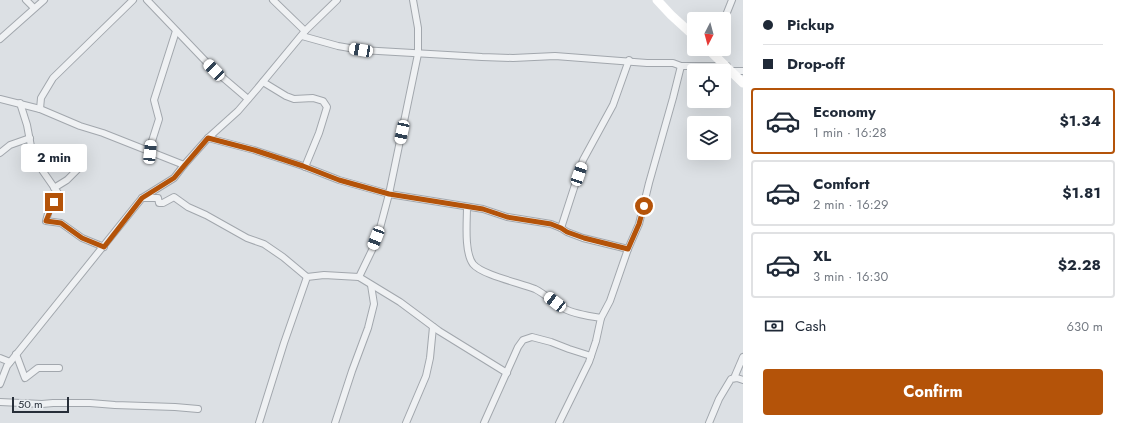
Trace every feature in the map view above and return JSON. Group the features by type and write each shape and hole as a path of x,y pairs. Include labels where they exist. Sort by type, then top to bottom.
{"street":[{"path":"26,0 34,8"},
{"path":"1,36 44,0"},
{"path":"40,109 41,98 53,78 133,0"},
{"path":"147,0 214,70 248,99"},
{"path":"153,6 157,0"},
{"path":"273,0 303,33 338,46 361,50 513,58 554,56 629,60 647,63 673,63 687,66"},
{"path":"0,384 7,366 16,354 104,247 142,198 174,178 208,138 238,111 303,33 337,0"},
{"path":"359,277 380,228 389,194 418,54 418,28 413,0"},
{"path":"657,0 687,30"},
{"path":"727,12 732,0"},
{"path":"150,152 159,119 154,100 176,30"},
{"path":"716,56 725,64"},
{"path":"561,228 584,160 613,105 629,60"},
{"path":"559,423 591,356 601,318 610,301 628,249 639,224 681,66"},
{"path":"731,68 743,71"},
{"path":"731,70 743,83"},
{"path":"263,82 286,96 294,99 313,98 323,101 327,108 306,167"},
{"path":"0,98 40,109 184,166"},
{"path":"20,104 27,125 33,157 58,193 49,210 46,221 61,223 82,238 104,247"},
{"path":"0,153 10,145 30,138"},
{"path":"208,138 254,150 306,167 339,180 389,194 483,209 507,217 551,224 584,238 628,249"},
{"path":"54,188 67,180 78,169"},
{"path":"142,198 158,198 159,203 163,203 174,197 188,207 206,215 247,238 264,244 283,257 307,277 359,277 400,302 433,327 507,373"},
{"path":"467,207 467,244 469,257 473,264 481,270 536,290 562,307 585,316 601,318"},
{"path":"258,423 307,277"},
{"path":"335,423 368,328 374,304 371,285"},
{"path":"406,423 426,376 430,358 433,327"},
{"path":"484,423 518,347 523,340 528,338 538,338 591,356"},
{"path":"16,354 25,378 38,368 59,368"},
{"path":"709,423 726,385 731,379 734,378 743,357"},
{"path":"0,358 10,362"},
{"path":"734,378 743,380"},
{"path":"0,402 175,406 198,409"}],"route":[{"path":"54,202 49,210 46,221 61,223 82,238 104,247 142,198 174,178 208,138 222,143 254,150 303,166 339,180 389,194 483,209 507,217 551,224 584,238 628,249 632,243 644,206"}]}
